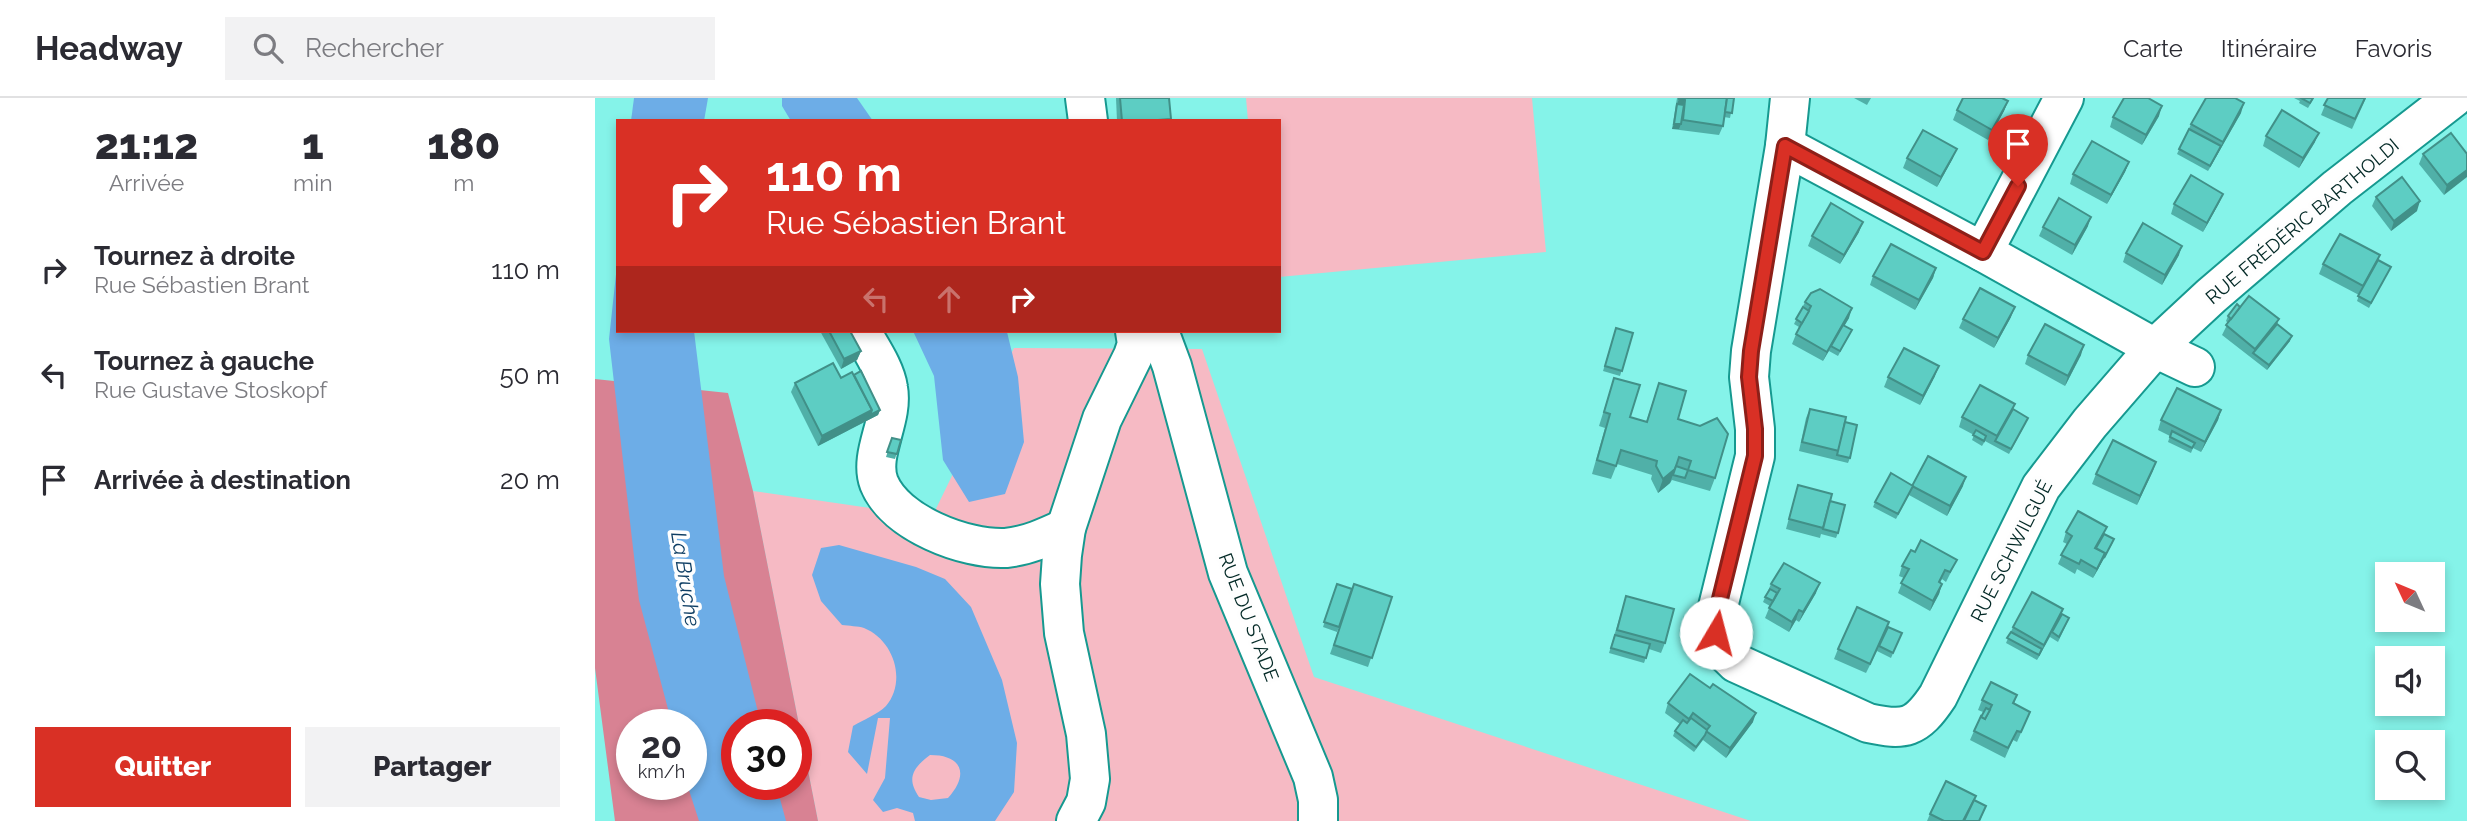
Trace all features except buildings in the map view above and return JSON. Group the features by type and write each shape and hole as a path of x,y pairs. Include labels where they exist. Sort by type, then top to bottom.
{"street":[{"path":"1085,98 1088,119"},
{"path":"1790,98 1785,146 2155,348 2196,367"},
{"path":"1983,252 2064,98"},
{"name":"RUE FRÉDÉRIC BARTHOLDI","path":"2155,348 2279,237 2452,98"},
{"name":"RUE SCHWILGUÉ","path":"1785,146 1751,351 1749,377 1755,456 1718,607 1716,633 1723,651 1736,663 1868,723 1905,728 1930,708 1938,696 2041,487 2090,423 2155,348"},
{"path":"862,333 888,388 889,411 877,458 878,481 890,501 908,517 943,536 978,546 1006,548 1038,541 1066,528"},
{"path":"1076,821 1086,802 1090,779 1086,734 1065,633 1060,584 1066,528 1102,419 1133,356 1137,344 1135,333"},
{"name":"RUE DU STADE","path":"1160,333 1172,366 1228,573 1313,777 1318,800 1318,821"}],"shaded area":[{"path":"1246,98 1532,98 1546,252 1281,277 1281,119 1248,119"},
{"path":"1014,348 1202,349 1314,677 1751,821 818,821 812,791 812,709 796,709 753,491 932,517"},
{"path":"595,379 728,393 753,491 796,709 721,709 721,800 812,800 812,791 818,821 615,821 595,668"}],"water":[{"path":"634,98 708,98 704,119 631,119"},
{"path":"782,98 857,98 872,119 790,119 782,106"},
{"name":"La Bruche","path":"616,274 616,333 694,333 724,576 757,709 721,709 721,800 780,800 786,821 699,821 692,800 707,800 707,709 668,709 639,600 609,339"},
{"path":"914,333 1007,333 1018,377 1024,442 1005,494 969,502 943,460 934,376"},
{"path":"839,545 916,567 945,579 971,607 1002,680 1017,743 1014,792 995,821 915,821 913,813 897,808 883,812 873,800 885,778 890,718 878,718 867,774 848,752 853,726 883,709 892,696 896,685 894,662 890,651 874,634 862,627 842,625 821,601 812,575 821,548","holes":["930,755 950,758 959,768 959,782 955,790 948,798 931,800 919,797 913,784 913,774 919,764"]}],"route":[{"path":"1716,633 1718,607 1755,456 1749,377 1751,351 1785,146 1983,252 2018,186"}]}
